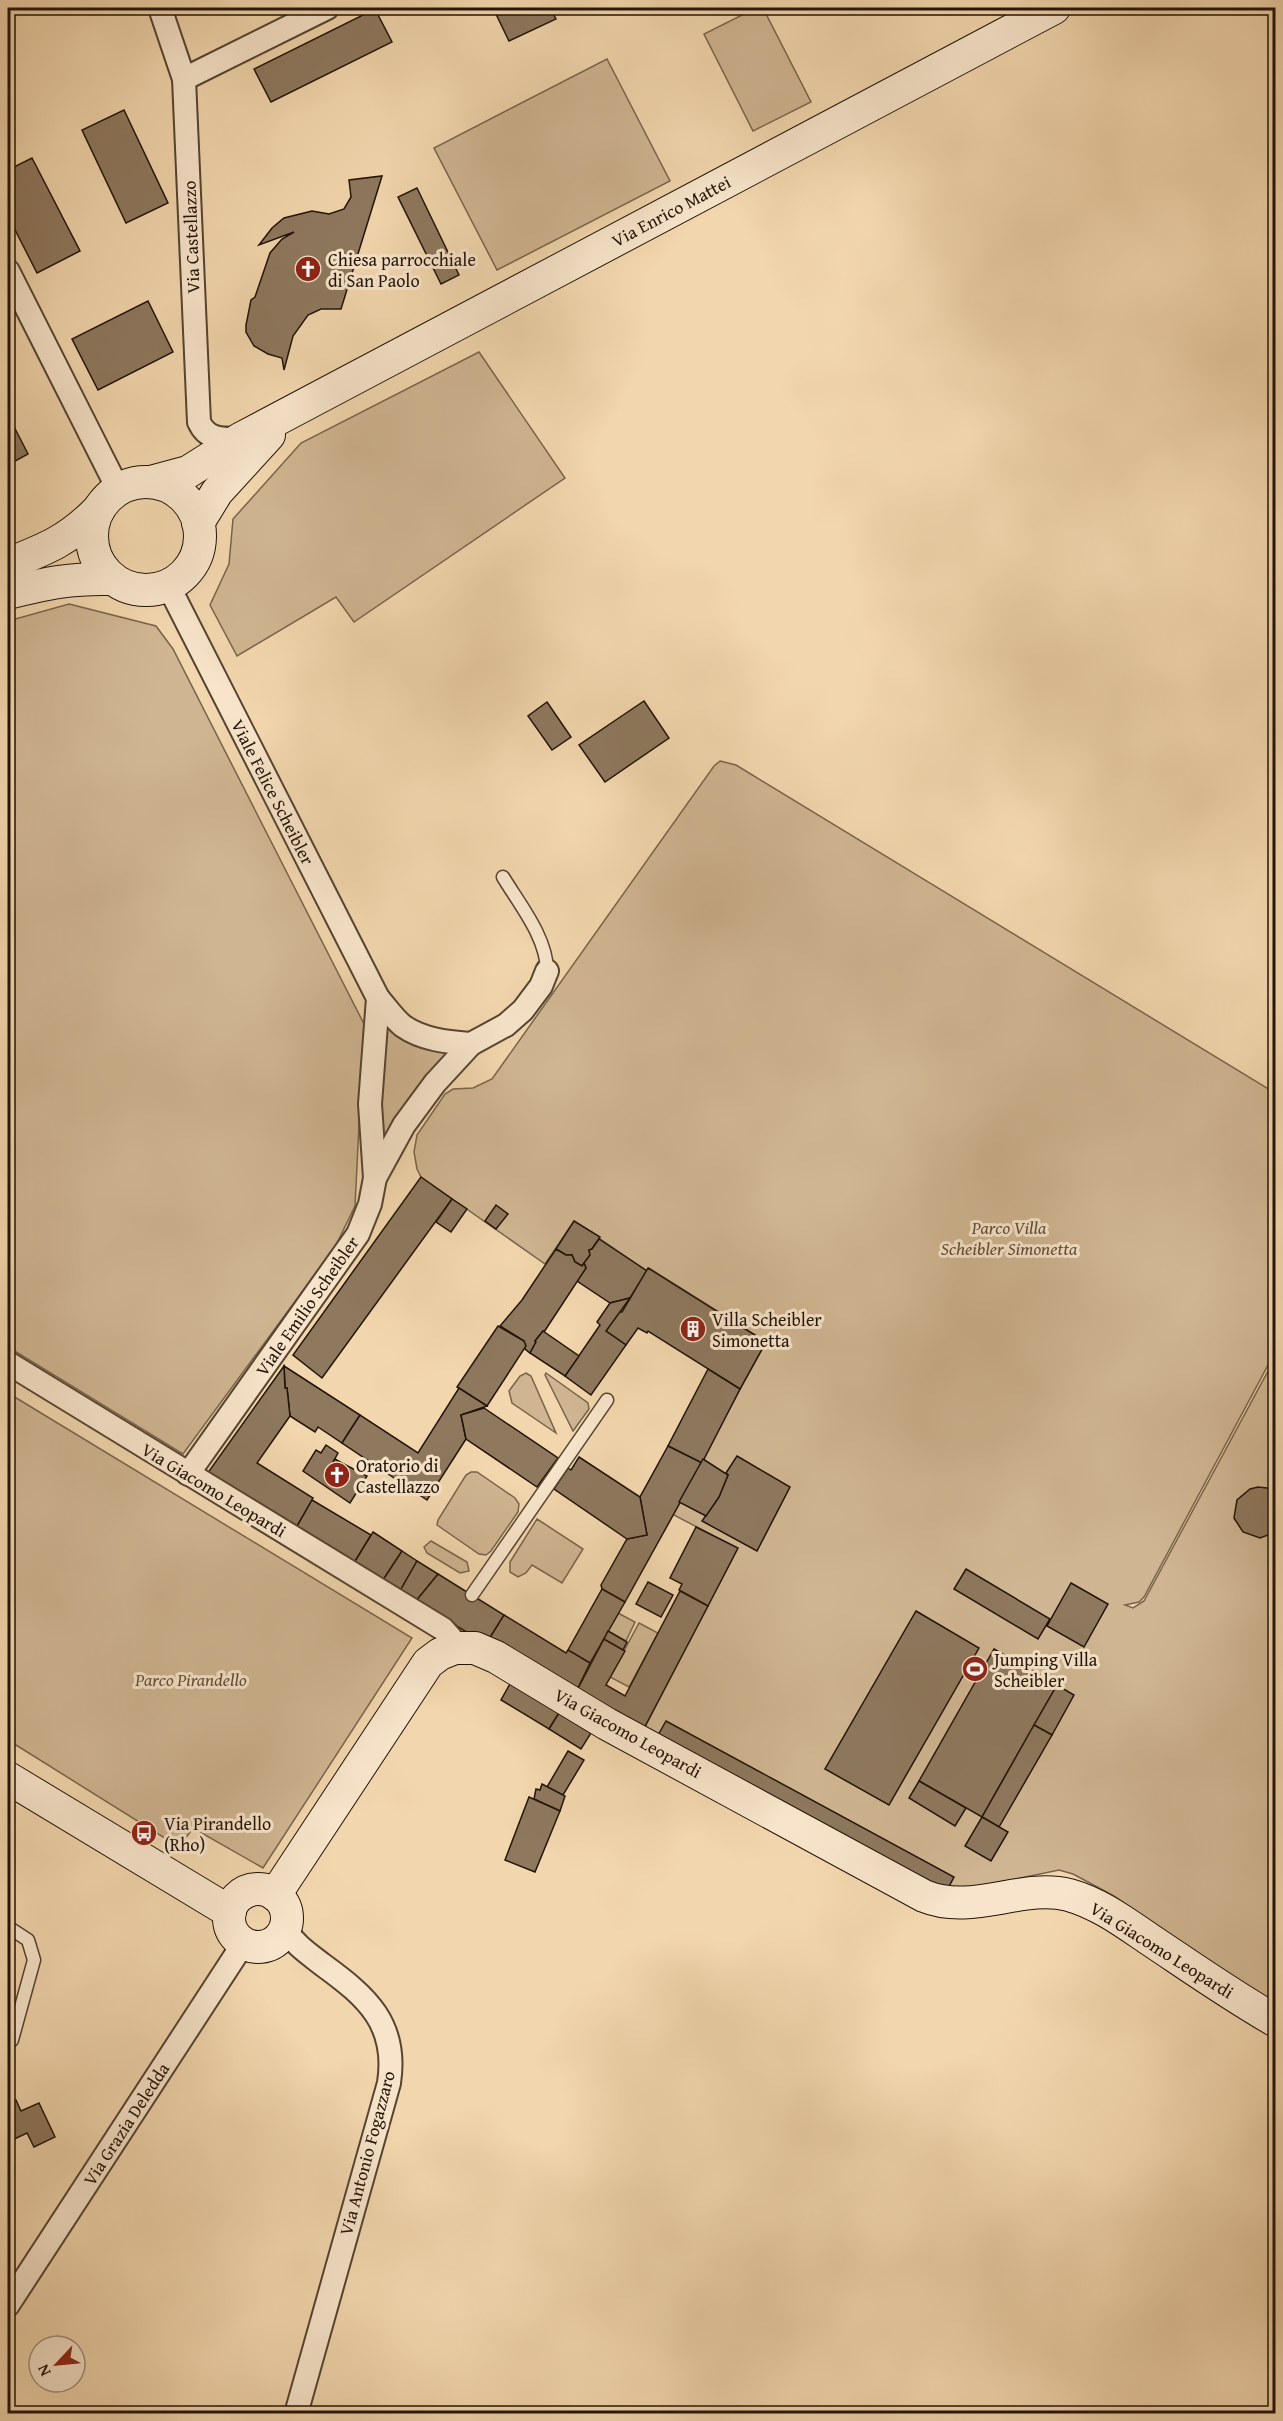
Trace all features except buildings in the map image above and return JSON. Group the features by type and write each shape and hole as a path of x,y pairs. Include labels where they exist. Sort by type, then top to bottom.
{"street":[{"name":"Via Castellazzo","path":"160,8 184,79 199,422 202,429 213,437 240,439"},
{"path":"184,79 327,8"},
{"name":"Via Enrico Mattei","path":"152,482 188,472 240,439 1054,8"},
{"path":"8,271 108,500"},
{"name":"Via Enrico Mattei","path":"198,523 222,485 288,414"},
{"path":"8,564 52,546 84,525 108,500 135,482 152,482 169,487 180,494 192,508 198,523 201,536 194,560 178,580 154,590 139,590 125,586 102,569 94,555 91,532 108,500"},
{"path":"8,593 58,580 113,579"},
{"name":"Viale Felice Scheibler","path":"168,585 378,998 403,1026 423,1036 471,1044"},
{"name":"Viale Emilio Scheibler","path":"188,1474 358,1234 370,1204 375,1178 404,1125 435,1083 471,1044 506,1025 523,1010 541,986 547,971"},
{"path":"375,1178 370,1104 378,998"},
{"name":"Via Giacomo Leopardi","path":"8,1363 452,1635 496,1657 607,1724 924,1896 950,1904 1029,1894 1069,1895 1113,1915 1275,2021"},
{"path":"275,1895 420,1673 452,1635"},
{"path":"8,1778 230,1912"},
{"path":"266,1890 275,1895 286,1910 285,1929 280,1938 272,1944 252,1947 243,1944 231,1930 230,1912 233,1903 247,1891 266,1890"},
{"name":"Via Antonio Fogazzaro","path":"285,1929 305,1952 355,1988 378,2014 387,2034 391,2069 296,2414"},
{"name":"Via Grazia Deledda","path":"8,2305 243,1944"}],"lane":[{"path":"503,877 533,928 547,959 547,971"},
{"path":"472,1595 607,1400"},
{"path":"8,1927 28,1940 34,1960 12,2040 8,2044"}],"green space":[{"path":"756,8 763,8 811,102 753,131 704,34"},
{"path":"607,59 670,181 497,270 434,148"},
{"path":"479,352 565,478 354,622 336,597 237,656 210,605 229,564 233,519 301,443"},
{"path":"69,604 156,626 173,649 364,1024 355,1206 335,1247 183,1454 8,1347 8,621"},
{"name":"Parco Villa Scheibler Simonetta","path":"720,761 736,765 1275,1093 1275,1352 1144,1597 1139,1602 1125,1605 1133,1608 1144,1601 1275,1358 1275,2006 1114,1896 1073,1874 1059,1870 945,1894 643,1731 737,1548 672,1514 766,1342 649,1268 647,1271 574,1221 545,1264 421,1177 414,1152 417,1135 445,1094 453,1089 473,1088 492,1079 714,766"},
{"path":"382,1020 460,1049 379,1154"},
{"path":"526,1373 531,1376 556,1433 512,1403 509,1391 520,1376"},
{"path":"546,1373 588,1403 589,1409 573,1431 545,1375"},
{"name":"Parco Pirandello","path":"8,1393 412,1638 263,1868 193,1828 179,1847 8,1740"},
{"path":"477,1472 515,1498 519,1504 518,1512 486,1555 479,1554 437,1525 466,1475"},
{"path":"537,1519 583,1549 562,1583 532,1565 526,1573 518,1577 510,1572 510,1562"},
{"path":"431,1541 467,1562 469,1571 460,1573 427,1553 424,1547"},
{"path":"618,1613 635,1622 626,1641 608,1631"},
{"path":"639,1623 658,1633 629,1687 610,1677"}],"place":[{"name":"Chiesa parrocchiale di San Paolo","path":"308,269"},
{"name":"Villa Scheibler Simonetta","path":"693,1329"},
{"name":"Oratorio di Castellazzo","path":"337,1475"},
{"name":"Jumping Villa Scheibler","path":"975,1669"},
{"name":"Via Pirandello (Rho)","path":"144,1833"}]}
